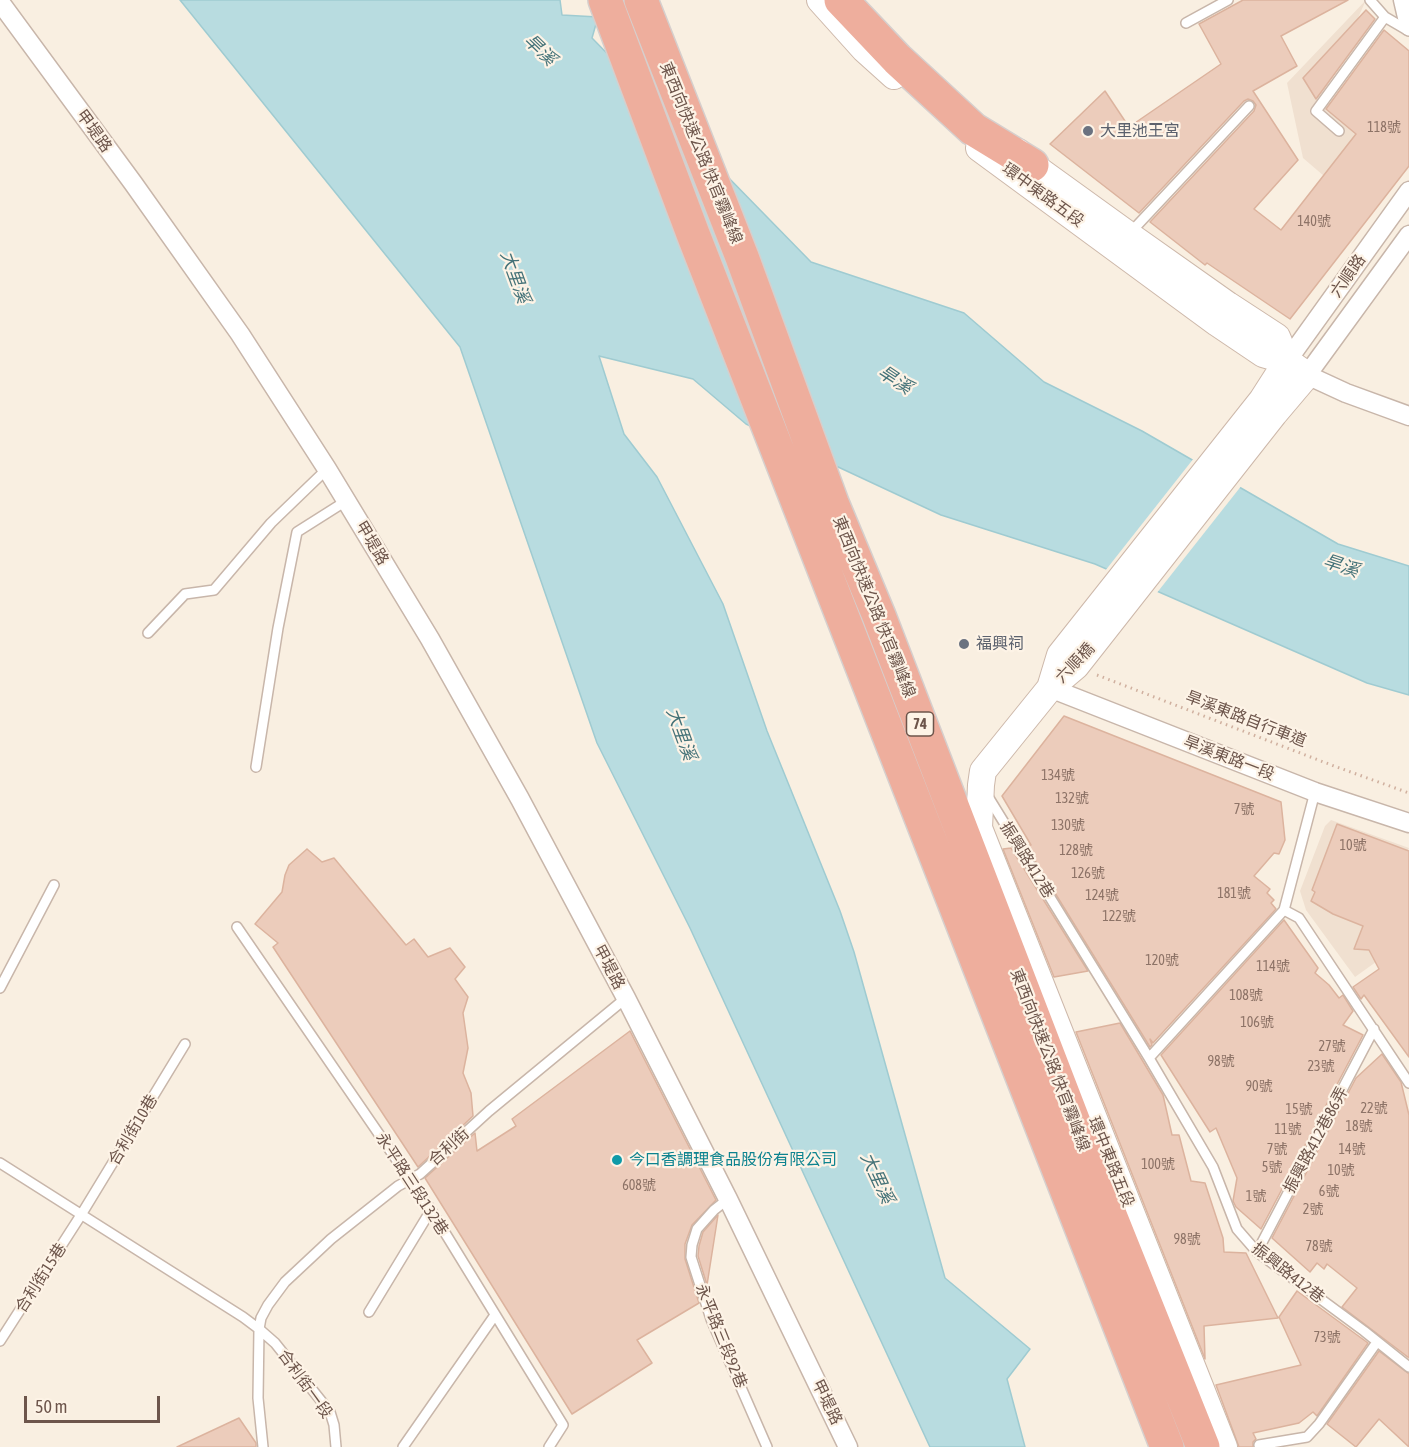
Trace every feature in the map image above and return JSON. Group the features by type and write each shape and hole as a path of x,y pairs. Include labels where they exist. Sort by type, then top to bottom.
{"highway":[{"name":"東西向快速公路 快官霧峰線","path":"605,0 693,234 1167,1447"},
{"name":"東西向快速公路 快官霧峰線","path":"641,0 742,256 832,504 879,616 1104,1200 1203,1447"},
{"path":"841,0 897,59 973,129 1032,165"}],"street":[{"name":"環中東路五段","path":"820,0 864,49 956,132 1217,323 1263,354 1297,368"},
{"name":"環中東路五段","path":"860,0 1032,165 1276,337 1297,368"},
{"path":"1403,0 1409,26"},
{"name":"甲堤路","path":"0,2 216,300 327,469 430,639 520,799 626,998 728,1199 848,1447"},
{"name":"六順路","path":"1297,368 1409,191"},
{"name":"六順路","path":"1297,368 1409,235"},
{"path":"1297,368 1346,393 1409,416"},
{"name":"六順橋","path":"1050,688 1076,666 1274,414 1297,368"},
{"name":"六順橋","path":"1050,688 1060,655 1262,400 1297,368"},
{"name":"環中東路五段","path":"1050,688 983,771 979,828 1224,1447"},
{"name":"旱溪東路一段","path":"1050,688 1316,792 1409,823"}],"lane":[{"path":"1186,23 1227,0"},
{"path":"1370,0 1385,17 1409,31"},
{"path":"1339,131 1316,111 1385,17"},
{"path":"1129,235 1249,106"},
{"path":"148,633 185,594 214,590 272,523 327,469"},
{"path":"256,767 278,628 297,532 346,501"},
{"name":"振興路412巷","path":"981,785 1149,1058 1213,1167 1237,1229 1257,1252 1409,1367"},
{"path":"1149,1058 1284,910 1316,792"},
{"path":"0,988 54,885"},
{"path":"1284,910 1299,918 1409,1083"},
{"name":"永平路三段132巷","path":"237,927 431,1210 563,1425 549,1447"},
{"name":"合利街","path":"263,1447 258,1398 259,1329 261,1318 268,1305 285,1282 331,1239 398,1186 420,1174 489,1111 626,998"},
{"name":"振興路412巷86弄","path":"1257,1252 1374,1029"},
{"name":"合利街10巷","path":"81,1215 185,1044"},
{"path":"0,1163 259,1329"},
{"name":"永平路三段92巷","path":"728,1199 714,1210 698,1229 692,1245 691,1257 711,1319 767,1447"},
{"path":"369,1312 431,1210"},
{"name":"合利街15巷","path":"0,1341 81,1215"},
{"path":"403,1447 495,1315"},
{"name":"合利街一段","path":"259,1329 275,1343 330,1412 336,1447"},
{"path":"1259,1445 1307,1437 1320,1424 1377,1342"}],"path":[{"name":"旱溪東路自行車道","path":"1076,666 1409,793"}],"shaded area":[{"path":"1366,0 1317,110 1409,61 1409,122 1324,176 1303,158 1287,83"},
{"path":"1331,820 1409,848 1382,917 1401,944 1355,977 1306,910 1300,891 1325,826"}],"water":[{"path":"180,0 560,0 562,15 598,17 592,38 811,262 964,313 1044,382 1142,431 1338,544 1409,566 1409,695 1367,683 1095,564 941,515 746,424 693,379 599,356 624,434 657,477 723,604 767,731 840,911 854,952 945,1278 1030,1349 1007,1379 1025,1447 930,1447 690,928 597,743 460,347"}],"pier":[{"path":"1194,458 1242,485 1156,594 1105,571"}],"building":[{"path":"1243,0 1348,0 1281,36 1297,66 1253,91 1298,160 1254,209 1281,230 1356,134 1326,109 1384,30 1409,51 1409,166 1290,319 1207,263 1205,265 1150,222 1254,111 1256,105 1253,101 1248,99 1244,101 1139,213 1050,144 1105,91 1129,127 1221,64 1199,24"},
{"path":"1366,10 1375,19 1316,99 1303,78"},
{"path":"1064,716 1281,802 1285,840 1279,854 1274,853 1254,876 1270,889 1267,893 1274,900 1271,903 1276,909 1153,1043 1150,1039 1152,1045 1150,1047 1026,846 1031,845 1002,796"},
{"path":"1337,824 1409,851 1409,1057 1364,995 1361,999 1353,987 1379,969 1369,950 1354,949 1363,926 1333,914 1311,901 1315,892 1312,890"},
{"path":"1011,848 1088,971 1054,977 1003,849"},
{"path":"307,849 322,862 334,858 406,945 414,939 428,957 450,948 465,967 455,979 468,997 463,1013 468,1048 463,1073 471,1093 473,1116 418,1167 273,947 278,943 255,924 282,892 289,865"},
{"path":"1284,920 1318,968 1315,973 1339,998 1343,995 1353,1011 1343,1025 1363,1035 1261,1229 1236,1207 1233,1201 1237,1178 1216,1128 1210,1132 1161,1055"},
{"path":"1120,1023 1163,1095 1172,1135 1179,1135 1191,1181 1205,1183 1223,1238 1224,1252 1246,1253 1278,1318 1204,1326 1205,1359 1076,1032"},
{"path":"630,1031 716,1200 692,1225 685,1244 685,1259 699,1303 637,1340 652,1363 572,1414 425,1178 475,1133 477,1151 516,1126 512,1119"},
{"path":"1382,1054 1401,1082 1409,1115 1409,1358 1342,1307 1357,1288 1327,1264 1324,1269 1317,1263 1310,1272 1272,1238 1356,1078"},
{"path":"718,1215 707,1285 698,1256 699,1246 703,1232"},
{"path":"1297,1291 1368,1343 1317,1416 1313,1412 1299,1423 1253,1433 1256,1439 1253,1447 1239,1447 1216,1385 1301,1365 1279,1317"},
{"path":"1379,1351 1409,1374 1409,1447 1379,1419 1356,1447 1327,1424"},
{"path":"239,1418 256,1443 256,1447 177,1447"}],"place":[{"name":"大里池王宮","path":"1088,131"},
{"name":"福興祠","path":"964,644"},
{"name":"今口香調理食品股份有限公司","path":"617,1160"}],"water label":[{"name":"旱溪","path":"540,50"},
{"name":"大里溪","path":"515,277"},
{"name":"旱溪","path":"895,380"},
{"name":"旱溪","path":"1341,566"},
{"name":"大里溪","path":"681,734"},
{"name":"大里溪","path":"877,1178"}]}
